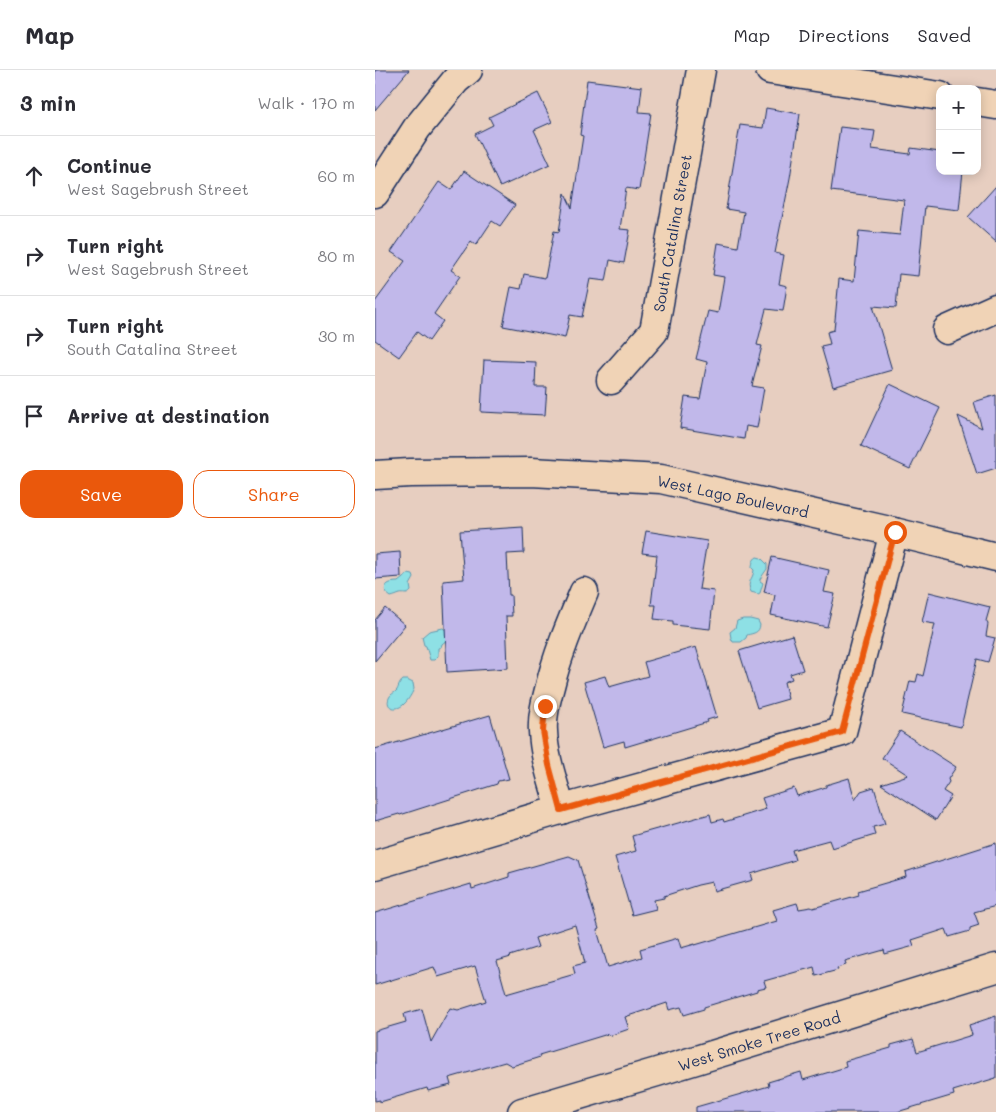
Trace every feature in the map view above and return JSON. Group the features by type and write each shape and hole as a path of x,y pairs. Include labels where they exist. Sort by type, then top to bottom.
{"street":[{"path":"375,193 417,128 456,80 468,70"},
{"name":"South Catalina Street","path":"611,380 654,332 701,70"},
{"path":"771,70 936,95"},
{"path":"981,103 996,105"},
{"path":"947,330 996,308"},
{"name":"West Lago Boulevard","path":"375,476 410,473 531,472 661,479 996,557"},
{"path":"375,865 561,810 842,732 895,532"},
{"path":"561,810 549,765 543,731 545,706 553,673 584,592"},
{"name":"West Smoke Tree Road","path":"522,1112 996,968"}],"water":[{"path":"757,557 767,564 767,569 760,579 763,583 758,594 751,592 749,585 754,570 752,568 753,563"},
{"path":"408,574 413,575 414,578 410,585 410,593 391,597 386,593 385,587 388,584 398,582"},
{"path":"743,619 758,621 760,625 759,630 747,635 741,642 733,642 730,632 735,628 737,621"},
{"path":"443,628 447,631 448,639 438,648 438,656 434,660 430,660 422,637 429,631"},
{"path":"403,680 413,683 414,689 403,705 394,708 390,706 388,701"}],"building":[{"path":"375,70 409,70 375,110"},
{"path":"587,80 642,87 639,112 651,113 639,190 626,188 620,229 630,230 624,263 610,260 606,281 590,279 582,317 570,315 565,338 503,326 511,287 521,289 524,274 545,278 554,231 559,232 565,193 572,208 583,136 580,135"},
{"path":"538,93 552,122 534,130 550,164 500,187 475,134 493,125 489,117"},
{"path":"766,108 800,114 775,253 784,255 779,284 787,286 783,311 766,309 757,345 762,346 752,386 764,388 757,428 746,426 744,439 680,428 685,397 700,399 707,362 696,359 708,311 718,313 724,277 713,275 718,243 738,247 744,212 726,209 740,125 763,128"},
{"path":"840,127 875,131 872,149 910,154 911,148 936,151 936,175 963,175 959,210 925,206 918,276 899,274 896,308 873,306 892,370 833,387 821,346 830,344 827,332 834,330 839,279 854,281 859,231 900,235 904,200 831,191"},
{"path":"464,171 515,205 500,226 492,221 476,245 471,241 451,270 460,276 434,314 443,321 429,341 417,332 399,357 375,340 375,302 405,261 391,252 439,182 451,190"},
{"path":"996,186 996,242 968,217"},
{"path":"484,360 536,362 535,387 547,387 545,415 481,412"},
{"path":"890,384 940,408 910,469 861,446"},
{"path":"996,395 996,468 977,474 958,416 982,428 974,402"},
{"path":"523,527 524,553 507,554 512,616 506,616 508,668 447,672 443,581 464,579 460,531"},
{"path":"646,531 707,541 699,589 714,591 710,629 673,625 673,621 654,619 656,605 651,605 657,555 642,553"},
{"path":"400,552 401,577 375,579 375,554"},
{"path":"772,557 829,570 824,592 835,594 827,627 771,615 775,595 764,592"},
{"path":"929,592 990,607 986,621 988,624 986,636 995,638 988,662 977,659 961,727 902,714 910,681 916,682 918,674 923,676 935,624 922,622"},
{"path":"385,608 405,625 375,661 375,620"},
{"path":"792,635 803,670 790,674 792,679 784,682 788,699 757,708 739,651"},
{"path":"696,647 717,717 707,720 708,722 625,747 624,741 603,747 584,682 605,676 609,687 648,676 644,662"},
{"path":"490,715 509,779 498,781 497,784 400,815 375,821 375,749"},
{"path":"900,731 956,767 943,791 951,796 936,820 881,784 908,775 882,758"},
{"path":"849,778 855,800 861,791 874,787 885,824 873,827 875,835 832,848 829,840 792,850 795,860 751,874 753,880 714,891 712,882 698,885 654,900 656,909 632,915 615,857 636,851 632,836 710,814 712,822 723,819 724,822 766,809 762,798 794,788 797,796"},
{"path":"996,843 996,906 974,912 979,925 970,928 970,931 949,937 946,929 912,940 914,946 885,954 884,950 845,961 846,965 837,968 838,970 816,976 814,967 764,981 766,987 757,989 757,991 684,1015 681,1007 669,1010 667,1003 625,1017 629,1029 609,1036 608,1034 539,1055 540,1057 512,1066 505,1062 449,1078 451,1085 428,1091 427,1088 380,1102 380,1100 375,1101 375,1031 406,1022 404,1014 422,1009 431,1042 450,1008 458,1010 486,1001 475,966 438,977 434,967 375,985 375,913 471,884 472,889 509,877 509,873 569,856 578,860 599,929 597,930 608,967 642,957 640,949 678,938 681,948 777,921 773,910 797,903 799,909 813,908 859,895 858,891 906,877 905,872","holes":["575,925 585,963 573,966 575,974 506,994 497,961 538,947 535,938"]},
{"path":"996,1016 996,1078 953,1091 954,1095 897,1112 696,1112 696,1107 769,1086 768,1082 801,1072 803,1080 846,1067 845,1061 891,1048 891,1045 913,1039 917,1052 972,1035 969,1025"}],"route":[{"path":"545,706 543,731 549,765 561,810 842,732 895,532"}]}
